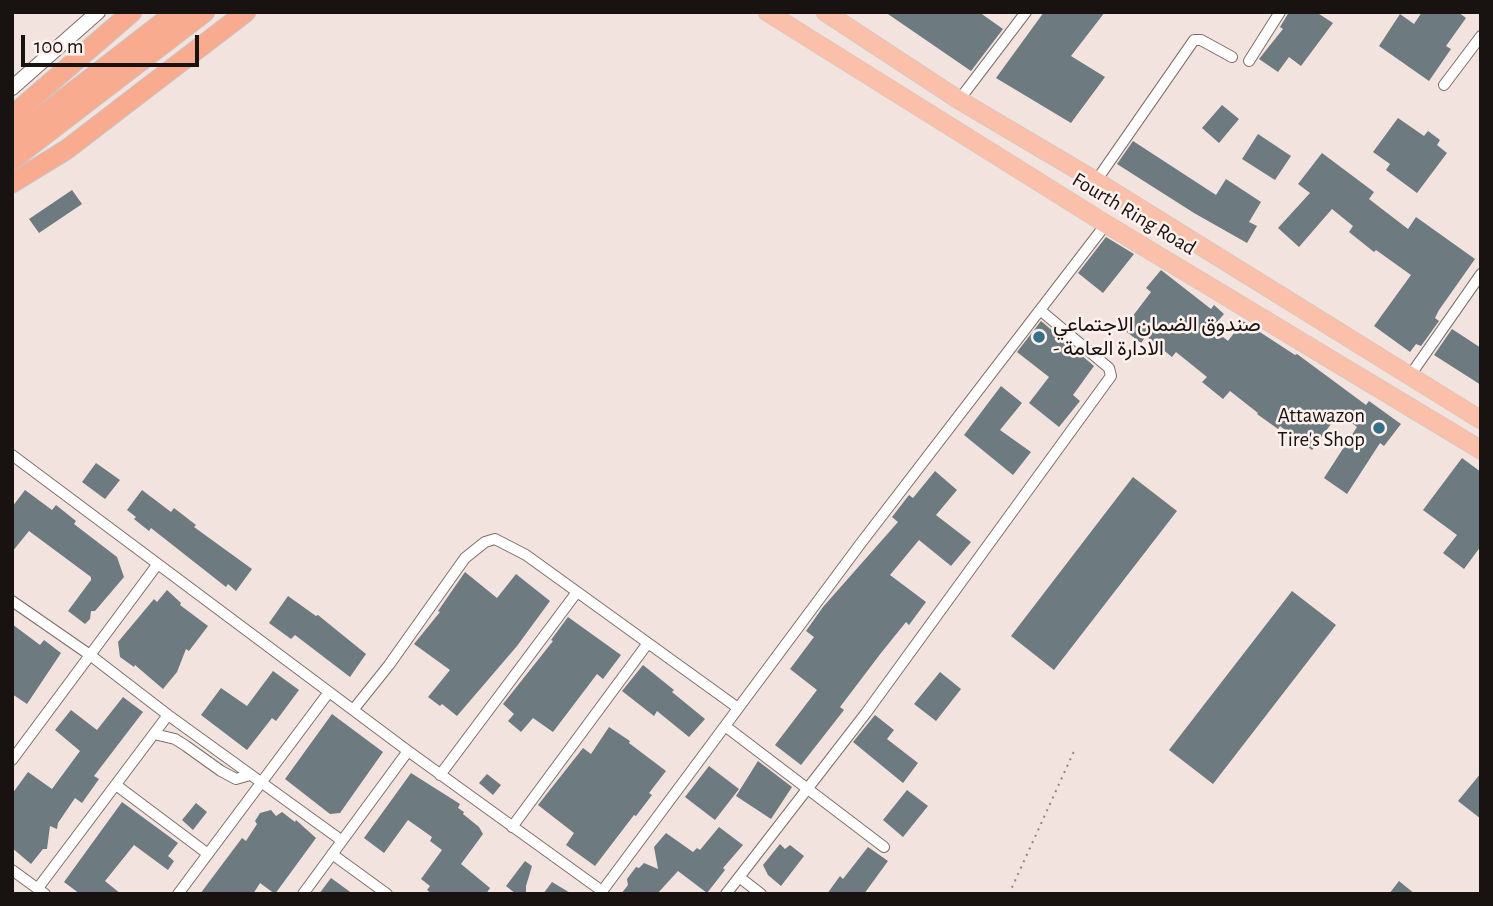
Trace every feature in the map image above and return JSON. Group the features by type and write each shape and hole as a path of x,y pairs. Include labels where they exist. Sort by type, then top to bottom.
{"highway":[{"path":"12,116 132,12"},
{"path":"12,139 176,12"},
{"path":"12,160 205,12"},
{"path":"12,183 66,150 246,12"}],"main road":[{"name":"Fourth Ring Road","path":"767,12 1106,224 1481,450"},
{"name":"Fourth Ring Road","path":"825,12 959,100 1096,181 1479,419"},
{"path":"1460,438 1469,437 1475,432 1479,419"}],"street":[{"path":"12,88 98,12"},
{"path":"959,100 1026,12"},
{"path":"1249,61 1280,12"},
{"path":"1444,85 1481,36"},
{"path":"1096,181 1194,40 1201,40 1232,57"},
{"path":"12,455 601,892 869,532 1106,224"},
{"path":"1409,377 1481,274"},
{"path":"726,894 808,788 1111,376 1108,368 1040,310"},
{"path":"353,710 389,665 465,558 485,542 495,539 509,544 738,708"},
{"path":"12,760 157,565"},
{"path":"440,775 577,592"},
{"path":"13,603 90,655 341,840"},
{"path":"512,827 648,643"},
{"path":"178,894 329,692"},
{"path":"12,870 41,891 168,715"},
{"path":"724,726 884,847"},
{"path":"154,734 175,739 236,779 250,775"},
{"path":"303,894 408,751"},
{"path":"116,785 208,854"},
{"path":"332,853 387,894"},
{"path":"739,877 761,894"}],"path":[{"path":"1009,894 1075,749"}],"building":[{"path":"885,12 979,12 1003,29 971,71"},
{"path":"1044,12 1105,12 1071,56 1105,77 1071,123 996,78"},
{"path":"1289,12 1316,12 1333,23 1301,66 1289,57 1278,72 1259,59 1283,29 1280,27"},
{"path":"1422,12 1458,12 1466,18 1446,46 1451,49 1429,81 1379,46 1400,14 1414,24"},
{"path":"1222,105 1239,119 1219,143 1202,128"},
{"path":"1398,118 1424,136 1428,131 1440,140 1437,145 1447,153 1417,193 1386,170 1390,164 1373,152"},
{"path":"1258,134 1291,156 1275,180 1242,159"},
{"path":"1133,141 1216,195 1226,179 1261,202 1249,222 1257,226 1247,243 1117,164"},
{"path":"1322,153 1374,192 1369,199 1408,229 1416,217 1475,259 1439,310 1435,318 1439,321 1421,346 1416,344 1410,352 1374,326 1411,275 1376,250 1374,252 1349,232 1353,226 1332,209 1299,247 1278,228 1310,193 1298,184"},
{"path":"72,190 82,204 39,233 29,219"},
{"path":"1106,237 1134,254 1103,293 1078,273"},
{"path":"1161,270 1211,309 1214,305 1224,314 1212,328 1228,341 1243,321 1297,354 1366,405 1369,401 1401,424 1384,446 1380,443 1347,494 1324,478 1357,427 1339,413 1312,450 1280,426 1278,429 1257,414 1230,391 1223,399 1202,382 1207,377 1176,352 1172,357 1146,336 1141,343 1123,329 1151,292 1146,288"},
{"path":"1041,321 1094,366 1073,395 1080,401 1059,427 1029,403 1049,377 1017,352"},
{"path":"1452,329 1481,348 1481,385 1434,355"},
{"path":"1001,386 1022,403 1000,430 1031,452 1013,475 964,435"},
{"path":"1462,458 1481,472 1481,546 1464,569 1443,553 1457,535 1423,510"},
{"path":"96,463 120,480 105,499 82,482"},
{"path":"935,471 957,490 936,515 971,542 951,566 919,540 890,575 926,602 909,625 906,622 881,653 840,707 844,710 801,765 775,745 817,690 790,669 814,637 806,631 823,607 898,522 892,517 909,495 913,498"},
{"path":"1133,477 1177,511 1054,670 1011,636"},
{"path":"25,490 52,510 56,505 76,521 74,524 117,557 124,577 95,611 91,611 90,619 85,624 68,611 91,577 29,531 12,552 12,507"},
{"path":"142,490 171,512 174,508 196,525 194,527 252,569 236,591 228,584 226,587 151,528 149,531 134,519 136,517 127,510"},
{"path":"465,572 497,598 516,574 550,601 517,646 457,716 428,697 450,670 414,644 440,612 438,611"},
{"path":"167,590 180,605 208,626 189,651 186,649 177,672 163,689 135,665 134,667 120,657 118,642 154,599 157,602"},
{"path":"1292,591 1336,625 1213,784 1169,750"},
{"path":"288,596 318,615 366,654 350,677 295,635 291,639 269,623"},
{"path":"568,617 621,655 603,679 597,674 553,732 533,718 521,732 508,721 514,714 503,704 553,641 551,640"},
{"path":"12,624 40,645 44,640 61,653 27,704 12,694"},
{"path":"643,665 705,719 689,737 657,711 654,716 622,691"},
{"path":"273,671 299,690 276,721 272,718 247,750 201,715 221,688 247,706"},
{"path":"940,672 961,689 936,721 914,704"},
{"path":"123,697 143,712 94,776 99,779 82,803 75,798 58,823 57,829 50,826 47,849 43,849 31,864 12,848 12,794 28,772 52,789 80,751 55,730 71,710 97,730"},
{"path":"332,714 383,752 340,813 330,814 285,779"},
{"path":"875,715 894,730 887,739 918,763 903,783 853,742"},
{"path":"609,727 666,771 649,793 652,795 595,866 566,845 574,833 538,805 583,748 591,754"},
{"path":"758,761 792,787 771,819 736,796"},
{"path":"709,766 739,789 715,820 685,797"},
{"path":"411,773 460,804 458,808 479,827 483,834 461,864 490,888 486,894 432,894 427,890 430,886 421,879 442,850 430,841 432,837 408,820 384,853 364,838"},
{"path":"1481,773 1481,819 1458,801"},
{"path":"487,774 501,785 493,795 479,783"},
{"path":"907,790 928,806 903,837 883,820"},
{"path":"122,802 178,843 168,856 174,861 168,870 134,845 105,881 121,894 80,894 64,882"},
{"path":"196,803 207,812 193,830 182,820"},
{"path":"271,810 276,816 282,812 295,822 296,820 316,838 275,894 260,883 253,894 200,894 242,838 246,841 257,824 255,821 260,813"},
{"path":"719,827 743,845 723,868 725,870 707,893 678,871 657,894 621,894 636,867 639,868 644,863 658,869 654,847 666,833 693,852 697,848 700,850"},
{"path":"780,844 785,849 790,845 804,856 781,886 768,875 763,865"},
{"path":"868,847 888,861 864,894 827,894 840,876 843,879"},
{"path":"525,861 532,866 526,894 516,894 506,886"},
{"path":"331,878 353,894 319,894"},
{"path":"1399,881 1415,894 1389,894"},
{"path":"552,882 572,894 543,894"}],"place":[{"name":"صندوق الضمان الاجتماعي - الادارة العامة","path":"1039,337"},
{"name":"Attawazon Tire's Shop","path":"1379,428"}]}
